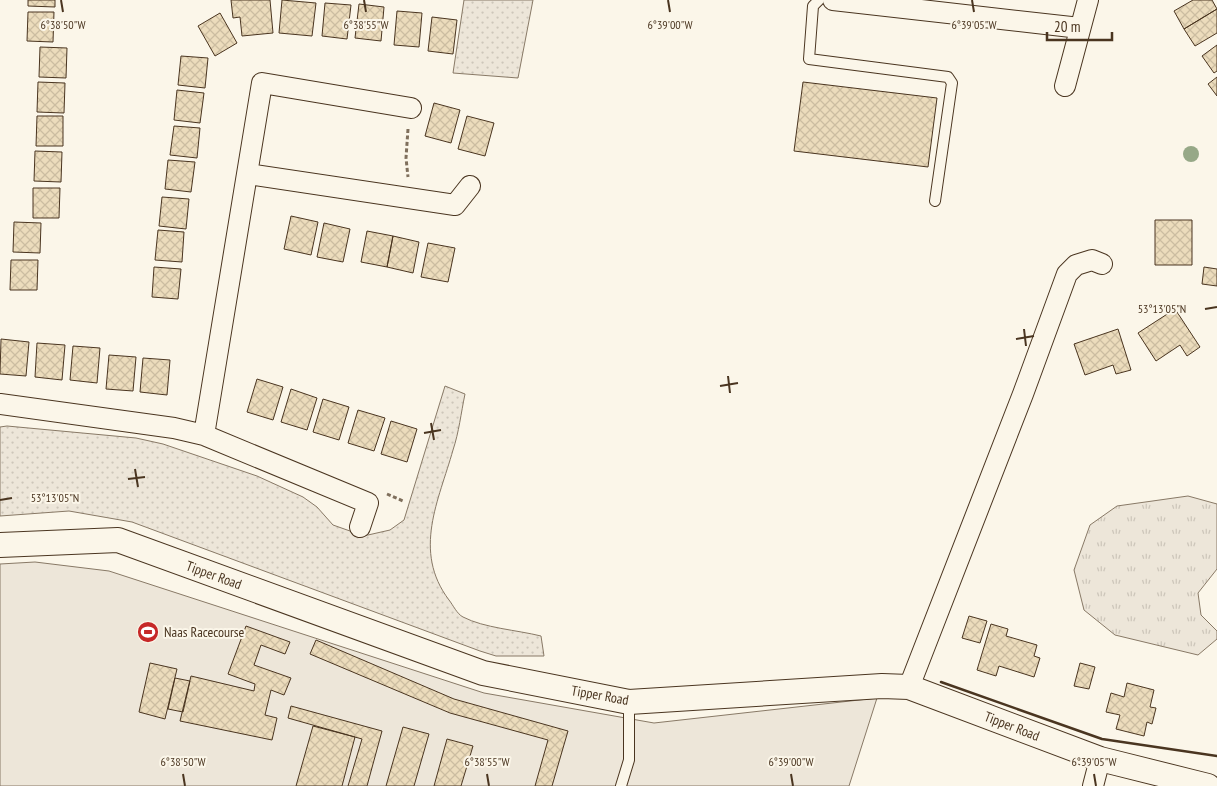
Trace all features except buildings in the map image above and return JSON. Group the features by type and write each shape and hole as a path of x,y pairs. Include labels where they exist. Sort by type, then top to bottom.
{"street":[{"path":"833,0 962,11 1080,28"},
{"path":"1065,86 1088,0"},
{"path":"204,435 262,83 411,108"},
{"path":"248,174 455,205 470,186"},
{"path":"909,687 1023,394 1067,274 1076,265 1092,260 1102,264"},
{"path":"0,404 174,428 204,435 368,503 360,527"},
{"name":"Tipper Road","path":"0,545 118,540 483,673 629,702 872,687 909,687 1100,760 1208,786"},
{"path":"1093,786 1100,760"}],"lane":[{"path":"818,0 813,6 809,59 948,77 952,83 935,201"},
{"path":"620,786 629,760 629,702"}],"path":[{"path":"411,108 406,158 408,176 413,182"}],"green space":[{"path":"464,0 533,0 518,78 453,73"},
{"path":"445,386 465,394 457,436 432,525 430,544 432,563 438,582 461,616 481,624 541,636 544,656 496,656 480,651 132,522 69,511 0,516 0,427 7,426 136,438 163,444 257,476 303,497 317,507 333,525 368,535 390,530 404,520"},
{"path":"1188,496 1217,504 1217,569 1198,593 1201,615 1217,631 1217,639 1198,655 1115,635 1084,610 1074,570 1090,525 1117,506"},
{"name":"Naas Racecourse","path":"35,562 109,571 484,693 654,723 877,698 849,786 0,786 0,564"}],"wall":[{"path":"941,682 1102,739 1217,756"}],"place":[{"name":"Naas Racecourse","path":"148,632"}]}
